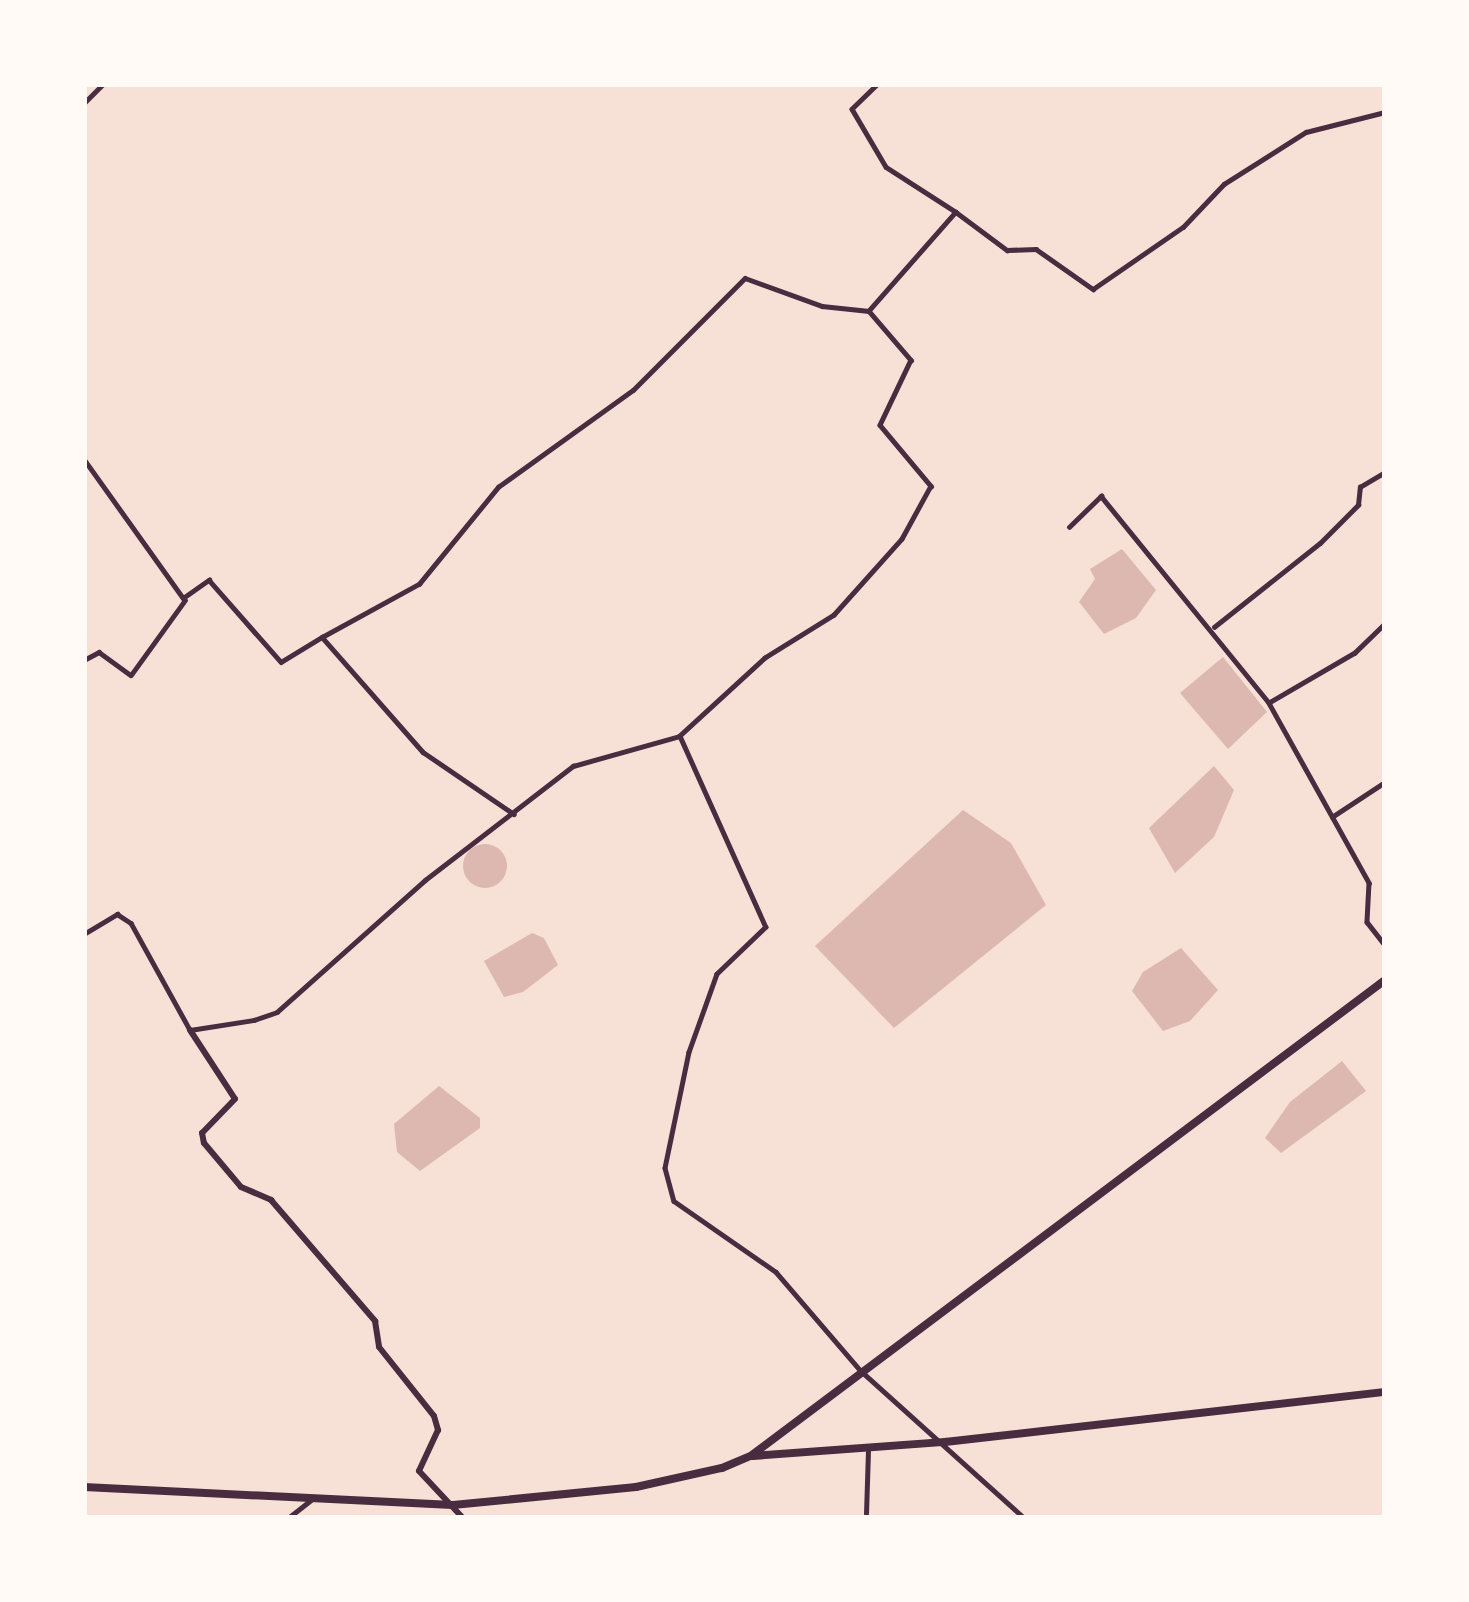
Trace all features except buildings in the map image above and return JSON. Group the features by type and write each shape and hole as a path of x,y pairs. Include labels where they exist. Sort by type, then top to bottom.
{"main road":[{"path":"752,1455 1385,980"},
{"path":"84,1486 453,1505 636,1487 752,1455 945,1442 1385,1392"}],"street":[{"path":"84,103 104,84"},
{"path":"878,84 852,109 886,167 1006,250 1036,249 1093,289 1183,227 1224,184 1306,131 1385,112"},
{"path":"869,311 956,212"},
{"path":"84,660 99,652 131,675 185,599 209,580 281,662 419,584 498,488 633,390 745,278 822,306 869,311 911,360 880,425 930,490 902,539 834,615 765,658 680,736 573,766 425,880 277,1012 190,1030"},
{"path":"84,459 185,599"},
{"path":"1214,627 1320,543 1358,505 1360,487 1385,472"},
{"path":"1069,527 1101,496 1192,616 1214,627 1268,703 1370,883 1367,922 1385,945"},
{"path":"1268,703 1354,653 1385,623"},
{"path":"322,637 423,752 514,814"},
{"path":"680,736 766,927 716,974 689,1052 664,1151 674,1201 776,1272 861,1371 1024,1518"},
{"path":"1332,817 1385,782"},
{"path":"84,934 117,914 131,923 190,1030 235,1099 202,1133 204,1143 242,1187 271,1200 375,1321 380,1347 434,1416 438,1430 419,1471 463,1518"},
{"path":"866,1514 868,1449"},
{"path":"288,1518 311,1500"}],"shaded area":[{"path":"1122,549 1156,590 1136,618 1104,634 1079,602 1095,579 1090,569"},
{"path":"1223,657 1267,712 1228,749 1180,693"},
{"path":"1214,766 1234,790 1214,837 1175,873 1149,828"},
{"path":"963,810 1011,843 1046,905 894,1028 815,946"},
{"path":"485,844 501,850 507,866 501,882 485,888 469,882 463,866 469,850"},
{"path":"532,933 544,938 558,965 523,992 504,997 484,961"},
{"path":"1181,948 1218,990 1190,1021 1163,1031 1132,991 1143,972"},
{"path":"1342,1061 1366,1091 1281,1153 1265,1138 1290,1102"},
{"path":"439,1086 480,1118 480,1128 420,1171 397,1152 394,1124"}]}
